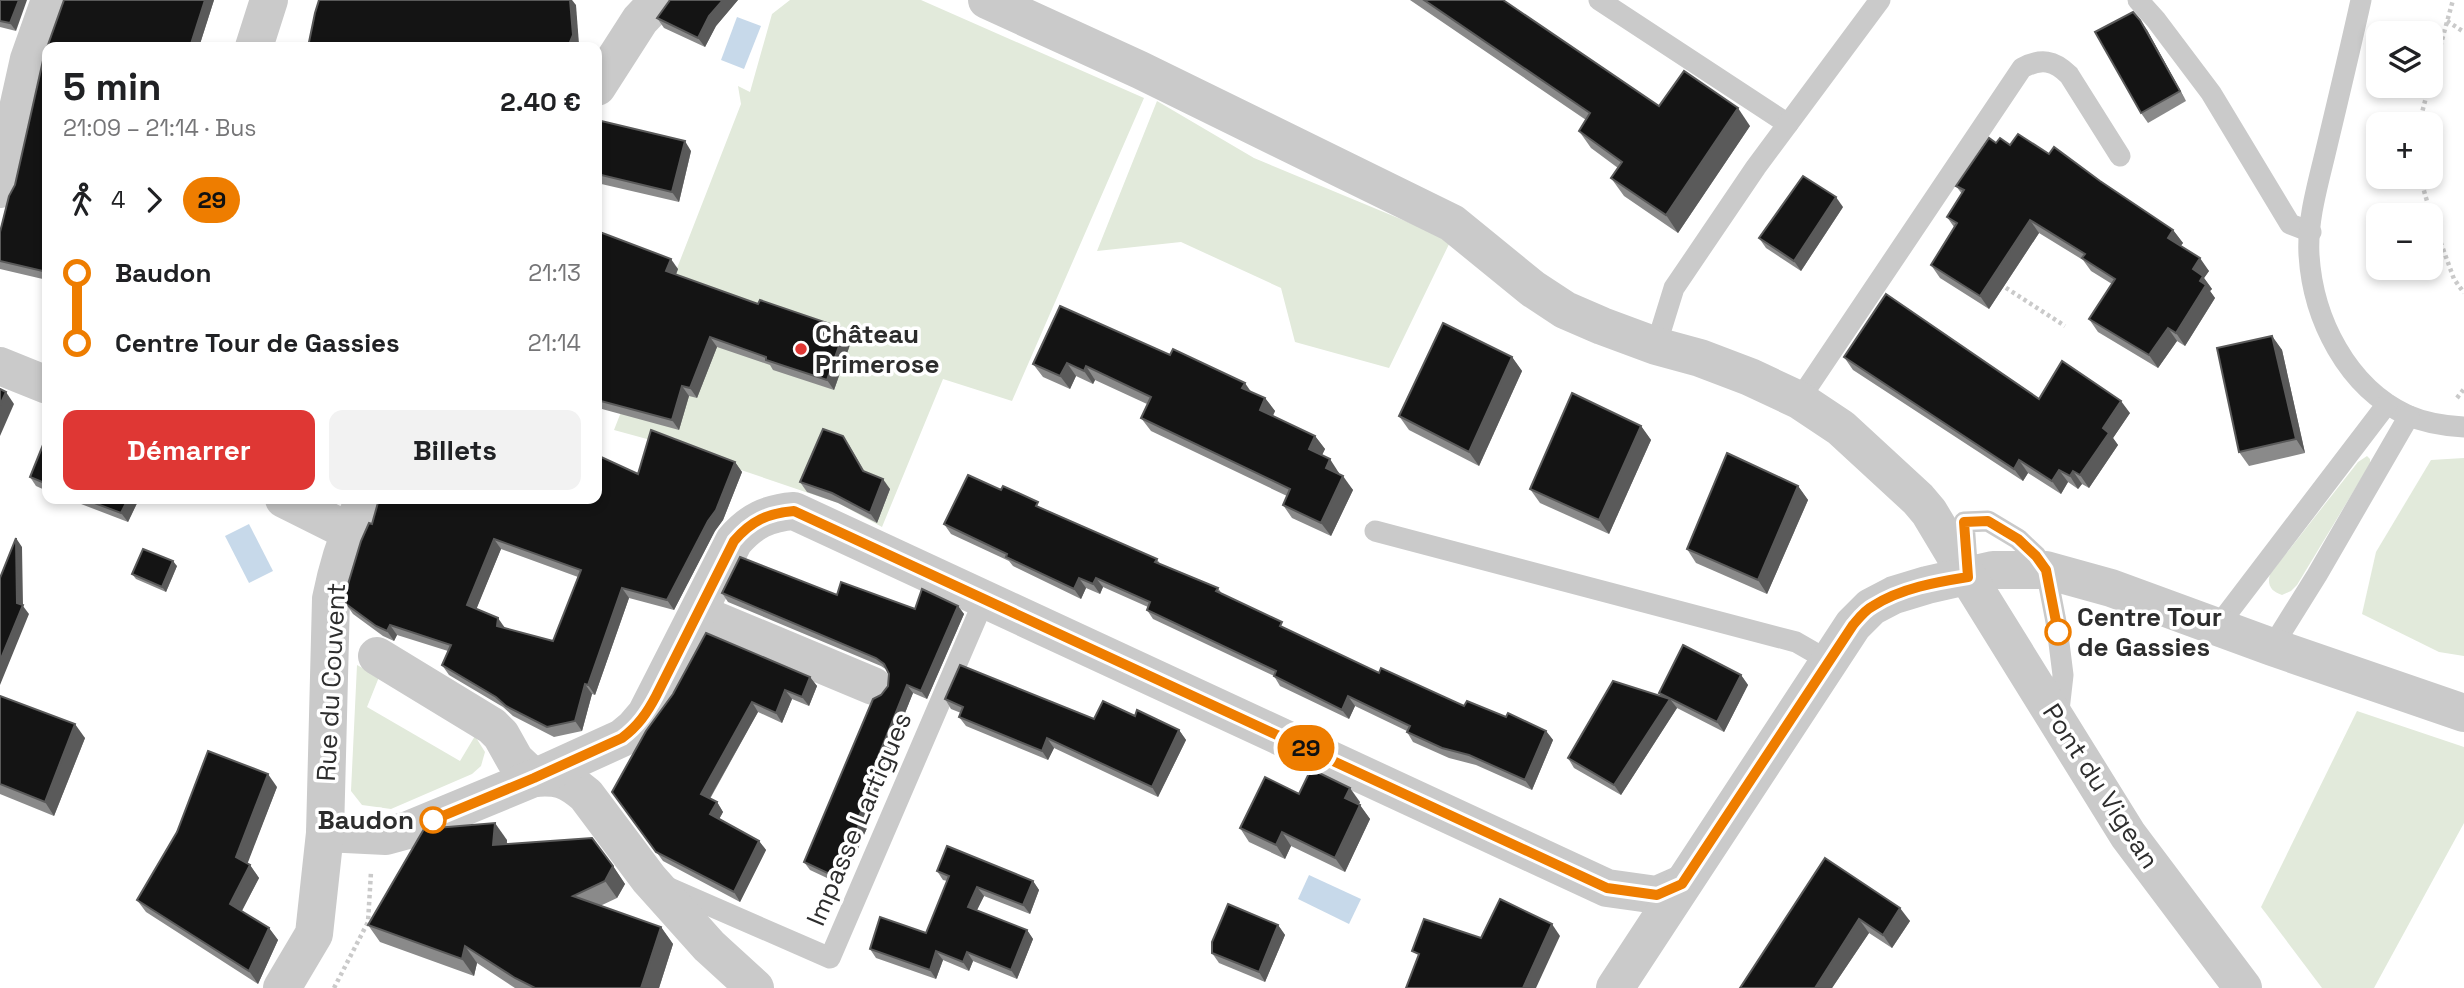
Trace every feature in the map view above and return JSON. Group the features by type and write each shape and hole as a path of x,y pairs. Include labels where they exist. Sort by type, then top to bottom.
{"street":[{"path":"0,189 29,59 50,0"},
{"path":"256,42 269,0"},
{"name":"Pont du Vigean","path":"987,0 1140,70 1452,223 1533,289 1565,310 1602,327 1750,377 1799,400 1841,428 1929,512 2128,835 2243,988"},
{"path":"602,79 644,7"},
{"path":"0,366 42,383"},
{"path":"307,504 357,515"},
{"path":"325,833 386,836 408,830 622,738 646,714 734,541 745,528 775,512 794,511 1607,888 1657,895 1682,884"},
{"name":"Rue du Couvent","path":"283,988 314,934 325,833 331,599 338,563 357,515"},
{"path":"1625,984 1682,884 1853,625 1871,607 1894,595 1993,570 2046,570 2111,588 2272,648 2464,713"},
{"path":"698,613 873,686"},
{"path":"377,656 492,726 501,735 514,760 534,778 555,777 586,794 649,879 709,946 755,988"}],"lane":[{"path":"1599,0 1788,124"},
{"path":"1657,346 1674,288 1788,124 1880,0"},
{"path":"2138,0 2211,93 2290,224 2311,232"},
{"path":"2361,0 2312,211 2309,254 2316,300 2334,344 2356,377 2387,404 2436,425 2464,428"},
{"path":"1799,400 2022,68 2034,62 2048,61 2059,65 2069,75 2120,156"},
{"path":"2217,627 2387,404"},
{"path":"2272,648 2409,415"},
{"path":"1968,577 1964,522 1988,521 2018,539 2046,570 2063,675 2058,721"},
{"path":"1375,531 1796,642 1829,661"},
{"name":"Impasse Lartigues","path":"649,879 830,958 985,598"}],"path":[{"path":"2443,36 2453,0"},
{"path":"2447,21 2464,32"},
{"path":"2443,249 2454,279 2464,293"},
{"path":"1995,282 2065,327"},
{"path":"334,988 368,922 372,855 370,836"}],"green space":[{"path":"790,0 921,0 1144,98 1012,401 943,379 882,527 838,503 675,444 676,438 660,435 658,442 614,430 741,104 738,86 750,92 772,14"},
{"path":"1157,101 1254,158 1451,240 1389,368 1295,342 1281,288 1181,242 1097,251"},
{"path":"2367,456 2370,464 2297,585 2282,595 2275,592 2269,582 2270,574 2358,462"},
{"path":"2464,458 2464,656 2439,652 2362,614 2376,552 2431,460"},
{"path":"357,665 379,677 367,707 460,761 475,736 485,752 481,766 472,774 391,809 362,805 351,791"},
{"path":"2357,711 2464,747 2464,823 2374,988 2322,988 2261,907"}],"water":[{"path":"737,17 761,26 744,69 721,60"},
{"path":"249,524 273,571 249,583 225,536"},
{"path":"1309,875 1361,899 1349,924 1298,899"}],"building":[{"path":"0,0 19,0 10,23 0,21"},
{"path":"64,0 205,0 192,42 49,42"},
{"path":"319,0 570,0 573,35 570,42 309,42"},
{"path":"670,0 723,0 709,16 698,38 657,18"},
{"path":"1424,0 1503,0 1659,106 1684,71 1738,108 1666,215 1611,178 1622,162 1579,131 1590,113"},
{"path":"2133,12 2180,91 2141,113 2095,32"},
{"path":"42,65 42,271 0,261 0,232 9,196 15,185"},
{"path":"602,121 685,141 672,192 602,175"},
{"path":"2018,134 2049,154 2054,147 2173,230 2168,238 2200,258 2193,269 2203,276 2200,281 2206,285 2176,333 2168,328 2149,355 2089,319 2115,279 2082,258 2085,254 2030,220 1980,296 1931,265 1957,223 1947,217 1964,190 1956,186 1989,138 1996,143 2000,138 2010,145"},
{"path":"1803,176 1836,197 1794,261 1759,238"},
{"path":"602,233 671,259 666,271 758,304 760,300 845,329 827,380 766,360 766,357 710,337 690,388 682,386 672,420 602,401"},
{"path":"1886,294 2039,399 2062,361 2121,401 2103,428 2109,433 2080,475 2073,471 2070,476 2059,470 2052,481 2019,460 2014,469 1844,357"},
{"path":"1060,306 1170,355 1173,349 1245,383 1242,388 1265,398 1260,410 1315,436 1309,449 1330,459 1326,468 1343,476 1321,523 1283,505 1290,489 1141,418 1151,397 1086,366 1084,371 1067,363 1060,376 1033,364"},
{"path":"1443,323 1512,357 1469,452 1399,416"},
{"path":"2272,336 2296,439 2239,452 2217,348"},
{"path":"0,389 6,392 0,405"},
{"path":"1572,393 1641,426 1599,520 1530,489"},
{"path":"823,429 843,436 863,471 883,479 870,513 832,493 800,482"},
{"path":"651,430 735,462 716,510 667,600 622,588 588,685 585,684 575,721 547,727 506,706 496,697 442,665 451,645 390,625 387,631 346,604 346,591 361,541 369,523 372,524 378,504 602,504 602,457 638,474","holes":["494,539 581,570 553,641 497,626 498,618 467,605"]},
{"path":"42,447 42,482 30,477"},
{"path":"1727,453 1798,486 1758,580 1687,549"},
{"path":"968,475 1001,490 1003,486 1038,502 1036,506 1157,559 1155,562 1218,588 1216,591 1282,622 1280,626 1379,673 1381,668 1464,706 1467,701 1506,717 1508,713 1546,731 1525,780 1407,732 1410,726 1348,696 1342,710 1274,676 1276,671 1147,610 1150,602 1096,578 1093,584 1079,578 1074,589 944,524"},
{"path":"97,504 126,504 121,513"},
{"path":"16,538 17,603 23,605 0,661 0,578"},
{"path":"143,549 173,561 162,587 132,574"},
{"path":"740,557 837,595 841,582 915,609 922,589 958,606 921,691 907,685 872,772 876,774 858,819 861,820 836,877 804,862 873,699 881,695 888,686 889,674 884,664 876,658 722,593"},
{"path":"706,633 810,677 802,697 785,690 776,713 752,702 701,794 717,802 710,814 759,841 734,892 656,852 612,792 646,731 673,694"},
{"path":"1683,645 1741,675 1717,722 1659,693"},
{"path":"960,665 1094,719 1103,701 1135,716 1137,710 1179,730 1152,787 1047,738 1042,751 959,717 963,707 945,699"},
{"path":"1613,681 1670,699 1614,785 1568,758"},
{"path":"0,696 75,724 45,802 0,784"},
{"path":"208,751 268,774 236,857 250,865 230,904 269,928 249,971 137,900 177,832"},
{"path":"1311,769 1350,788 1345,798 1360,805 1335,858 1282,832 1276,845 1240,828 1265,777 1299,794"},
{"path":"495,823 493,845 592,838 613,866 605,881 573,896 661,927 641,988 535,988 465,946 462,959 368,925 424,829"},
{"path":"947,846 1033,881 1023,905 977,887 968,907 1027,930 1011,970 967,952 963,962 936,951 930,970 870,949 880,917 926,933 949,876 937,871"},
{"path":"1825,858 1900,908 1883,935 1859,919 1815,988 1740,988"},
{"path":"1500,899 1552,924 1523,988 1406,988 1419,954 1412,951 1424,919 1481,938"},
{"path":"1228,904 1278,925 1259,972 1212,953 1212,942"}],"bus line":[{"name":"29","path":"433,820 622,738 634,728 656,696 734,541 745,528 775,512 794,511 1607,888 1657,895 1682,884 1853,625 1871,607 1894,595 1946,580 1968,577 1964,522 1988,521 2018,539 2036,556 2046,570 2058,632"}],"place":[{"name":"Château Primerose","path":"801,349"},
{"name":"Centre Tour de Gassies","path":"2058,632"},
{"name":"Baudon","path":"433,820"}]}
